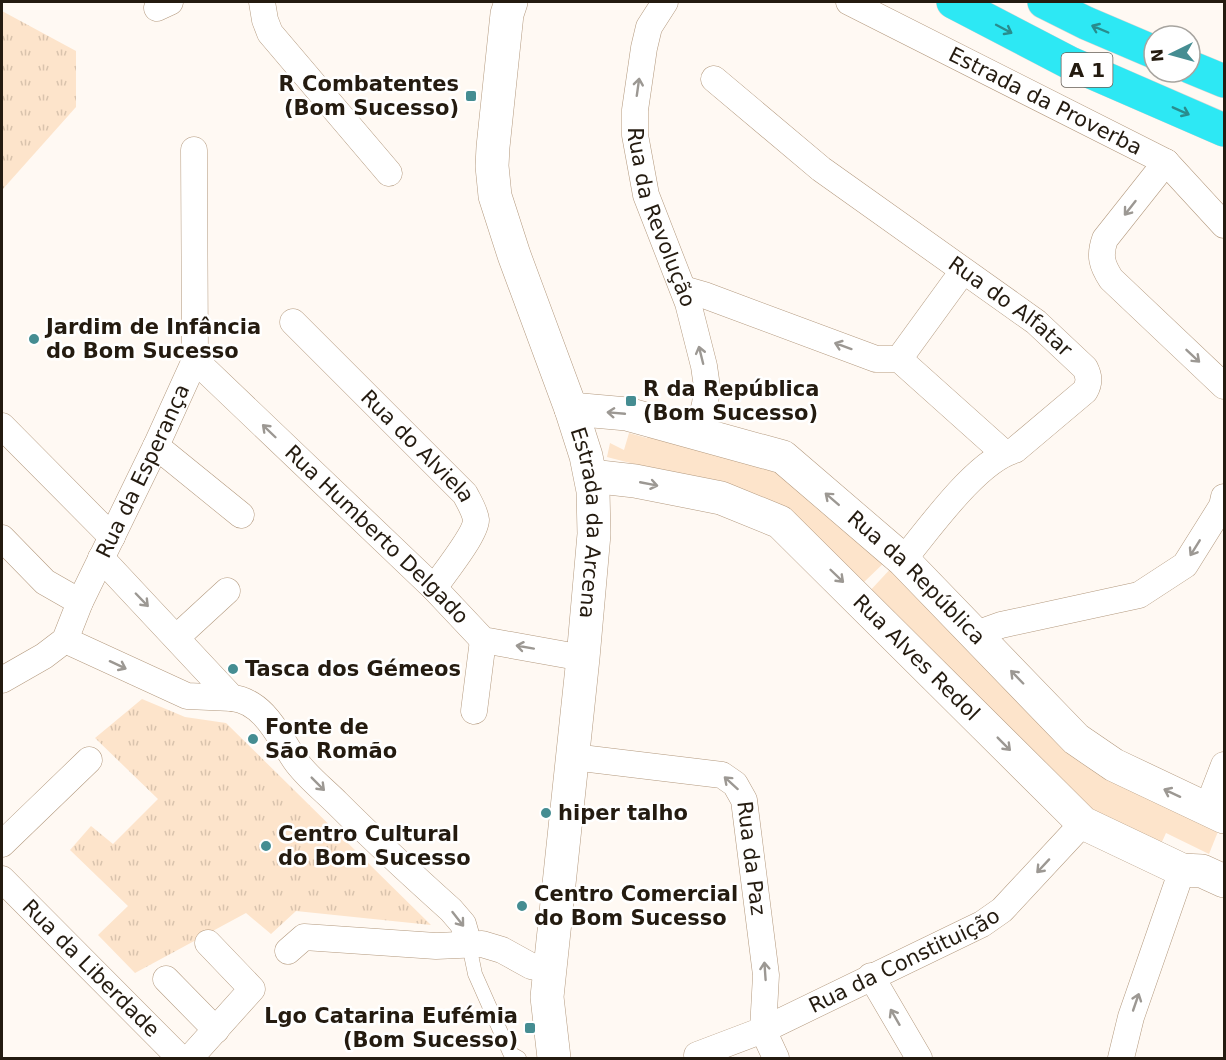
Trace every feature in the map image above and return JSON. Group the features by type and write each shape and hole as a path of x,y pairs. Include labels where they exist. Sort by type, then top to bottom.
{"highway":[{"name":"A 1","path":"953,2 1070,63 1224,130"},
{"name":"A 1","path":"1044,2 1142,47"},
{"path":"1202,72 1224,81"}],"street":[{"path":"262,2 270,33 389,173"},
{"name":"Rua da Revolução","path":"665,2 649,27 644,48 635,110 635,135 646,195 683,289 704,366 707,387 698,433"},
{"name":"Estrada da Proverba","path":"849,2 1166,162 1224,225"},
{"name":"Estrada da Arcena","path":"500,6 493,183 499,212 571,409 591,476 593,491 594,534 583,658 547,997 554,1059"},
{"name":"Rua do Alfatar","path":"714,79 820,169 1036,322 1085,368 1088,374 1089,386 1085,391 1015,450 1004,453 980,469 903,560"},
{"name":"Rua da Esperança","path":"65,640 80,602 195,360 194,150"},
{"path":"1166,162 1105,239 1101,259 1103,267 1111,279 1224,386"},
{"path":"899,358 963,271"},
{"path":"683,289 876,358 899,358 1004,453"},
{"name":"Rua do Alviela","path":"294,322 465,494 473,509 476,522 471,535 434,588"},
{"name":"Rua Humberto Delgado","path":"195,360 434,588 483,640 583,658"},
{"name":"Rua da República","path":"571,409 627,414 783,457 903,560 1076,739 1114,765 1216,813"},
{"path":"2,426 107,547 177,637 232,698"},
{"path":"156,446 241,515"},
{"name":"Rua Alves Redol","path":"591,476 635,481 721,498 780,522 1083,823 1182,870 1202,871 1224,881"},
{"path":"976,634 1000,625 1139,595 1185,565 1222,506 1224,497"},
{"path":"2,538 45,582 80,602"},
{"path":"177,637 227,591"},
{"path":"5,674 44,656 65,640 186,696 247,701 277,731 296,762 451,910 462,924 469,945"},
{"path":"474,711 483,640"},
{"name":"Rua da Paz","path":"573,758 722,775 735,784 744,800 766,975 763,1030"},
{"path":"2,844 89,760"},
{"path":"1216,813 1224,765"},
{"name":"Rua da Constituição","path":"697,1055 763,1030 982,924 1002,910 1083,823"},
{"path":"1120,1059 1131,1017 1182,870"},
{"name":"Rua da Liberdade","path":"2,879 180,1059"},
{"path":"288,951 304,937 436,946 492,946 519,962 549,970"},
{"path":"190,1059 252,989 208,943"},
{"path":"872,976 919,1059"},
{"path":"166,979 216,1030"},
{"path":"763,1030 776,1059"}],"lane":[{"path":"469,945 475,974 510,1053 519,1059"}],"green space":[{"path":"2,11 76,51 76,107 2,190"},
{"path":"652,429 762,457 888,559 863,583 692,479 607,457 610,443 624,450 629,433 647,438"},
{"path":"894,565 1075,748 1221,824 1209,854 1166,833 1161,844 1070,800 867,594"},
{"path":"142,699 185,717 226,723 431,925 296,911 271,934 246,913 135,973 98,935 128,906 70,850 91,826 113,844 158,799 95,738"}],"place":[{"name":"R Combatentes (Bom Sucesso)","path":"471,96"},
{"name":"Jardim de Infância do Bom Sucesso","path":"34,339"},
{"name":"R da República (Bom Sucesso)","path":"631,401"},
{"name":"Tasca dos Gémeos","path":"233,669"},
{"name":"Fonte de São Romão","path":"253,739"},
{"name":"hiper talho","path":"546,813"},
{"name":"Centro Cultural do Bom Sucesso","path":"266,846"},
{"name":"Centro Comercial do Bom Sucesso","path":"522,906"},
{"name":"Lgo Catarina Eufémia (Bom Sucesso)","path":"530,1028"}]}
